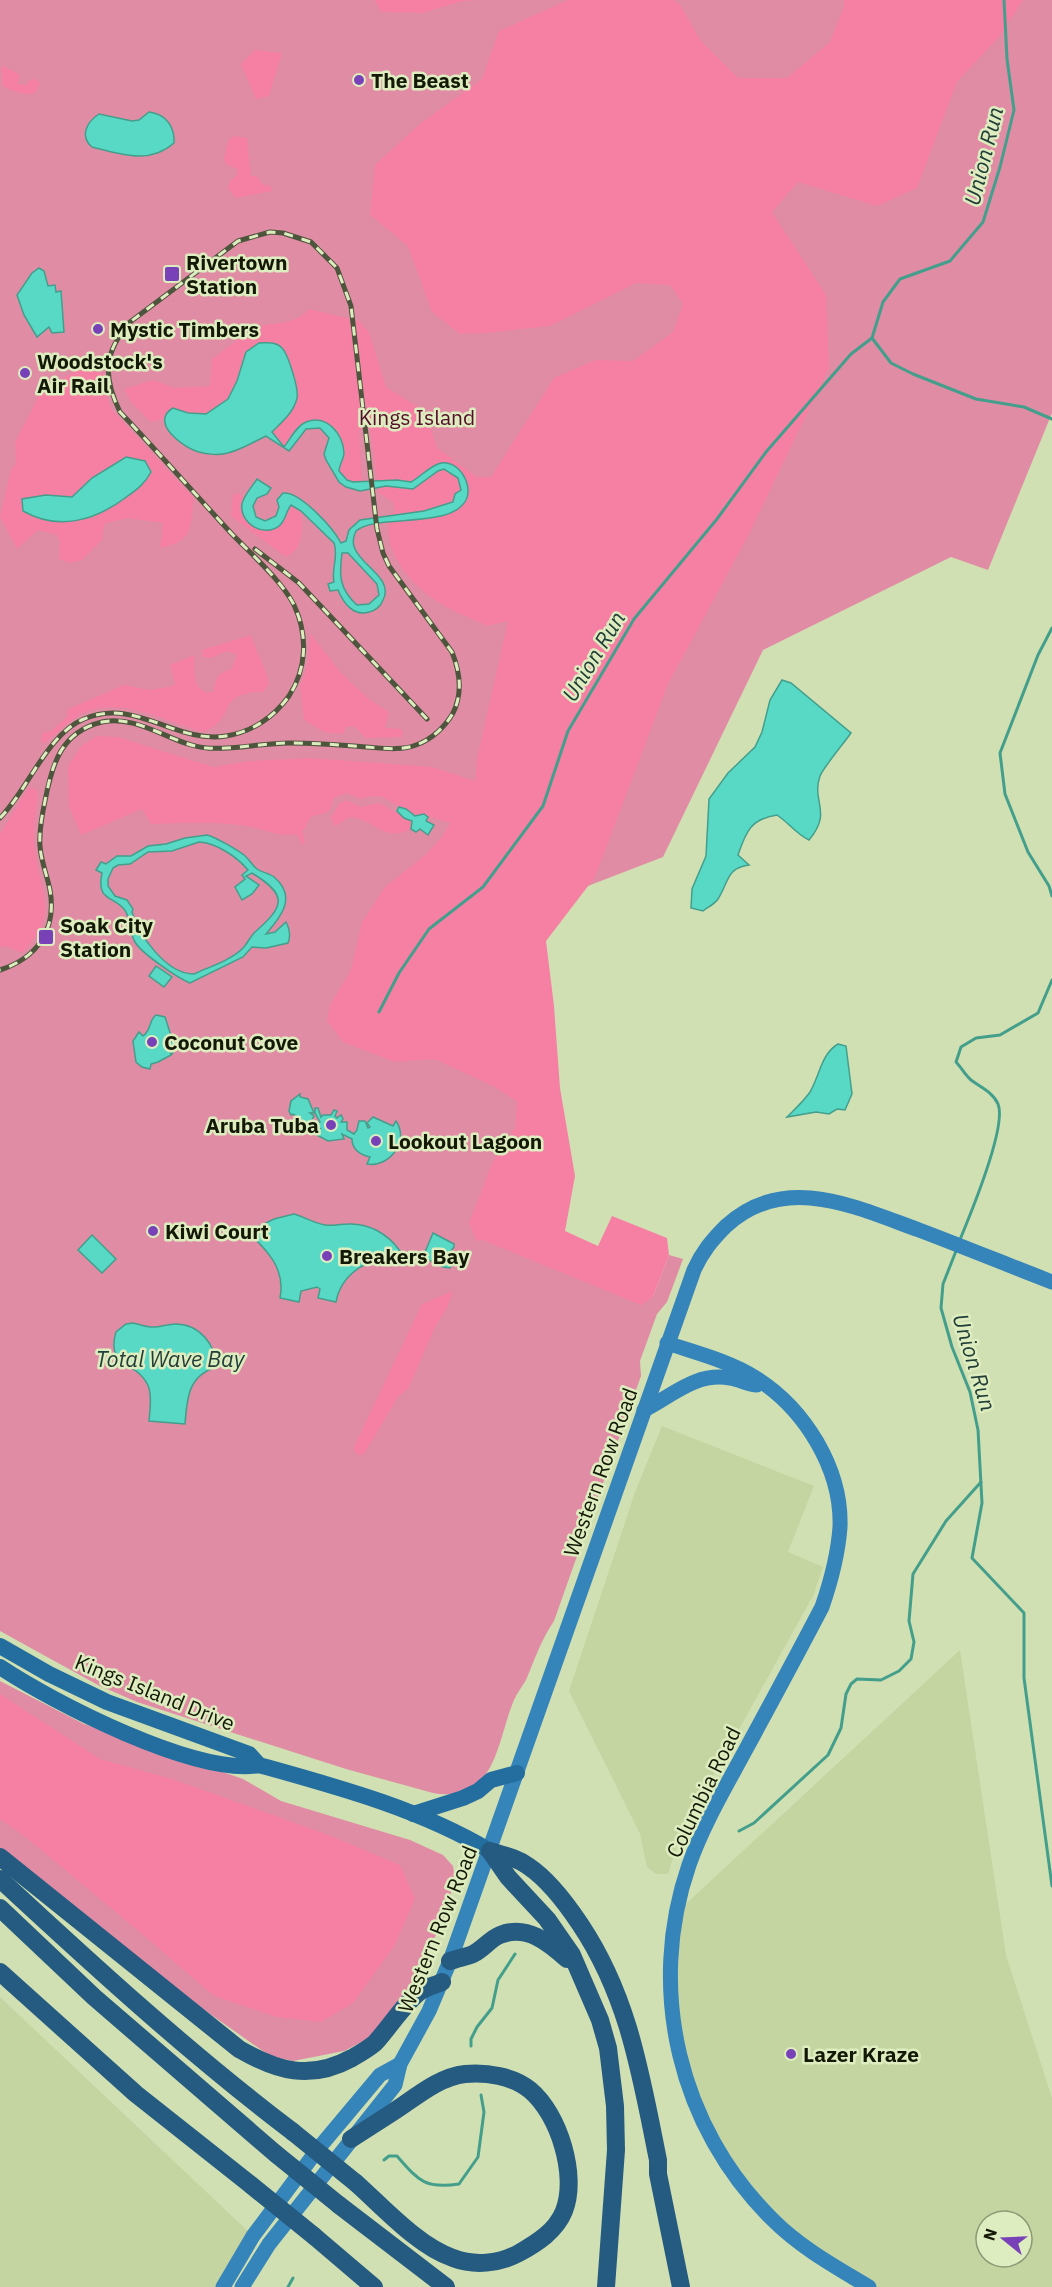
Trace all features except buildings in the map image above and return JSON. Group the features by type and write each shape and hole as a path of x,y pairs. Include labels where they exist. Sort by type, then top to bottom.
{"highway":[{"path":"490,1851 508,1877 548,1919 563,1939 587,1986 600,2020 612,2070 615,2106 615,2161 606,2287"},
{"path":"490,1851 513,1857 528,1865 558,1895 593,1943 614,1984 638,2060 681,2287"},
{"path":"0,1857 239,2049 262,2062 283,2069 322,2070 350,2059 373,2045 421,1991 442,1982"},
{"path":"0,1879 160,2025 229,2084 293,2132 433,2248 451,2258 468,2263 488,2263 512,2257 537,2243 553,2228 564,2211 570,2186 568,2159 559,2135 542,2102 530,2089 503,2077 464,2074 448,2078 433,2085 351,2139"},
{"path":"0,1908 94,1996 276,2154 446,2287"},
{"path":"450,1961 474,1953 500,1935 512,1932 526,1933 551,1944 575,1966"},
{"path":"0,1971 136,2094 314,2236 371,2286"}],"main road":[{"name":"Kings Island Drive","path":"0,1646 49,1674 107,1702 249,1754 259,1766"},
{"name":"Kings Island Drive","path":"0,1667 26,1684 88,1716 159,1745 215,1764 246,1768 259,1766 413,1814 460,1834 490,1851"},
{"path":"413,1814 462,1798 478,1791 491,1780 517,1773"}],"street":[{"name":"Western Row Road","path":"242,2287 269,2244 395,2085 400,2064 442,1982 702,1252 739,1215 754,1206 788,1197 823,1198 904,1225 1052,1282"},
{"name":"Columbia Road","path":"668,1343 738,1368 765,1385 804,1422 822,1452 830,1472 837,1493 840,1526 833,1577 822,1607 708,1819 689,1864 675,1914 671,1993 678,2055 692,2097 716,2149 754,2201 781,2228 820,2257 869,2287"},
{"path":"644,1410 688,1383 716,1377 730,1378 753,1386 765,1385"},
{"name":"Western Row Road","path":"223,2287 253,2236 318,2149 380,2075 400,2064"}],"shaded area":[{"path":"662,1426 814,1486 788,1552 823,1567 814,1594 680,1836 668,1874 656,1874 647,1867 640,1834 569,1691 635,1492"},
{"path":"960,1650 1006,1955 1052,2098 1052,2287 869,2287 820,2257 732,2173 678,2056 675,1914"},
{"path":"0,1997 253,2236 223,2287 0,2287"}],"green space":[{"name":"Kings Island","path":"0,0 1052,0 1052,413 988,570 951,557 763,650 663,857 396,960 560,1095 491,1241 653,1297 669,1255 683,1259 667,1302 657,1314 640,1361 641,1376 554,1621 510,1709 489,1770 473,1787 460,1792 433,1793 346,1769 137,1702 98,1685 0,1631"},
{"path":"375,0 480,0 463,1 422,13 381,12"},
{"path":"568,0 674,0 681,6 701,41 738,78 787,78 830,42 844,7 844,0 1023,0 999,37 957,82 917,188 877,206 798,182 772,212 826,295 829,368 748,536 668,684 595,877 546,941 554,1006 560,1088 575,1176 565,1231 598,1246 612,1216 667,1238 669,1255 653,1297 641,1305 480,1239 477,1242 469,1223 493,1161 514,1137 511,1131 515,1129 517,1102 495,1087 435,1059 395,1062 343,1042 327,1021 330,1005 351,970 362,922 385,887 424,856 442,837 450,823 424,815 415,816 383,797 372,796 360,799 347,793 334,798 326,813 312,816 305,829 302,830 305,841 301,846 300,838 296,834 276,834 234,824 151,824 142,809 81,835 69,807 68,766 81,746 97,736 118,737 213,767 250,761 311,758 432,767 475,781 477,759 508,621 487,626 452,610 422,590 405,572 389,539 390,514 395,512 393,502 379,493 370,428 359,430 362,483 358,483 346,478 339,471 344,453 338,431 332,426 319,422 301,426 285,447 272,432 287,417 246,352 237,381 228,399 206,414 188,413 173,408 166,412 163,419 151,422 131,402 124,389 153,380 175,388 210,386 212,359 252,330 266,325 288,322 309,309 359,321 369,332 386,387 426,412 437,448 477,477 491,477 554,378 595,360 633,361 673,332 683,304 670,285 636,283 550,326 460,334 432,312 408,246 370,215 375,165 421,123 482,79 499,31"},
{"path":"255,50 282,53 269,96 256,99 241,64"},
{"path":"3,66 19,74 18,84 27,85 28,81 33,79 39,81 35,93 23,93 3,86 1,68"},
{"path":"233,136 247,138 251,176 256,176 263,185 271,186 272,191 236,198 228,188 230,181 237,175 237,169 226,164 224,160 228,141"},
{"path":"79,369 103,373 105,392 112,410 194,498 188,532 179,541 160,548 163,523 127,518 104,524 102,540 82,560 71,563 59,559 60,541 57,535 38,530 17,549 0,517 11,469 16,464 15,442 41,392"},
{"path":"239,493 244,498 243,508 246,516 251,524 259,529 286,516 291,505 301,511 301,537 292,553 286,557 231,516 233,495"},
{"path":"310,633 341,673 370,700 389,712 385,728 402,729 402,737 366,738 354,726 346,727 343,734 324,732 304,720 300,686 308,663"},
{"path":"251,635 269,684 263,692 248,693 232,701 213,727 203,732 130,709 100,708 79,715 43,744 41,741 42,733 51,731 67,717 68,709 124,685 149,690 173,686 175,683 170,665 194,655 195,677 198,686 207,693 214,691 218,677 231,669 237,655 227,651 211,658 203,657 202,650"},
{"path":"28,788 34,788 38,792 34,842 45,915 34,939 22,953 6,946 0,947 0,834"},
{"path":"346,800 361,807 379,803 412,821 411,829 401,833 386,832 367,822 350,817 335,826 331,818 339,804"},
{"path":"453,1291 408,1389 398,1397 364,1454 358,1455 353,1449 422,1304"},
{"path":"0,1681 84,1724 243,1779 281,1801 410,1840 443,1855 453,1866 455,1879 443,1920 399,2013 378,2034 344,2051 293,2061 270,2056 146,1969 0,1852"},
{"path":"0,1694 100,1759 175,1780 331,1836 400,1865 415,1898 395,1945 353,2003 321,2022 277,2017 214,1996 28,1839 0,1819"}],"water":[{"path":"149,112 165,118 173,132 174,143 164,150 155,154 134,156 92,147 88,143 86,129 99,114 132,121 139,120"},
{"path":"39,268 44,271 48,286 55,285 56,292 61,291 64,332 52,333 49,327 37,337 24,315 17,295 32,273"},
{"path":"259,343 271,343 280,346 287,357 295,380 297,398 284,421 272,432 284,447 302,424 314,420 321,421 332,427 341,439 344,453 339,471 347,480 353,482 397,480 411,482 434,466 445,463 457,468 466,480 468,494 458,509 445,515 379,523 356,531 353,540 355,549 381,579 384,586 382,602 373,611 363,613 353,610 346,604 338,590 330,591 328,584 334,582 336,552 334,543 301,511 291,505 279,526 273,529 260,529 254,527 244,517 242,504 246,494 257,479 271,488 267,494 257,498 253,506 256,517 265,521 276,516 279,507 277,500 283,493 298,498 324,520 341,543 346,541 349,530 360,520 424,511 453,502 455,494 461,490 458,478 444,469 413,489 386,486 360,491 346,487 339,482 326,460 324,454 329,438 320,428 306,429 289,451 266,436 229,453 201,453 192,450 177,440 166,427 167,414 173,408 188,413 206,414 228,399 237,381 246,352","holes":["342,553 348,553 377,584 379,595 369,604 357,605 344,587 341,575"]},
{"path":"126,457 145,461 151,472 136,490 101,513 76,521 62,522 49,521 23,511 22,499 46,495 72,497 92,478"},
{"path":"782,680 791,683 851,733 820,776 818,793 820,822 809,840 777,815 755,823 747,833 738,855 749,865 736,869 732,873 713,904 703,911 691,908 692,889 706,856 709,799 728,773 755,747 762,732 770,700"},
{"path":"399,807 415,816 424,814 428,817 426,821 434,825 428,835 420,829 416,832 411,829 412,821 404,818 397,811"},
{"path":"207,835 244,855 257,869 274,877 285,892 286,900 277,921 266,934 275,932 286,922 290,932 288,943 266,948 252,947 243,957 190,983 161,965 139,947 133,938 127,913 103,893 102,873 96,870 101,862 106,864 117,856 131,856 148,846 166,844","holes":["199,842 226,852 248,870 242,875 245,879 235,887 242,900 252,894 259,885 246,876 252,873 272,888 277,894 278,901 277,908 272,915 239,952 194,974 173,967 154,951 140,931 132,912 133,909 127,900 115,896 108,886 108,879 113,868 130,864 148,852 172,851"]},
{"path":"156,966 172,977 164,987 149,976"},
{"name":"Coconut Cove","path":"156,1015 165,1017 172,1039 170,1042 174,1041 177,1047 172,1054 170,1051 171,1055 151,1064 150,1069 136,1062 133,1041 139,1032 143,1036 146,1034"},
{"path":"838,1044 846,1046 852,1094 845,1110 837,1109 829,1114 816,1112 787,1117 810,1092 824,1059"},
{"path":"300,1094 300,1097 308,1099 314,1113 310,1113 314,1116 310,1123 300,1123 301,1119 291,1115 289,1111 291,1101"},
{"name":"Lookout Lagoon","path":"315,1108 318,1108 321,1117 331,1115 334,1110 337,1111 335,1116 337,1118 341,1115 343,1119 341,1122 347,1122 347,1130 354,1134 359,1121 365,1121 368,1128 370,1127 367,1123 373,1117 393,1126 396,1121 400,1129 399,1144 395,1152 383,1162 367,1164 370,1157 357,1151 352,1139 342,1134 344,1139 328,1141 315,1134 320,1129 307,1131 315,1129 316,1124 320,1122"},
{"name":"Breakers Bay","path":"294,1214 325,1225 363,1225 390,1239 400,1251 369,1262 352,1274 339,1291 336,1302 318,1298 320,1289 317,1287 301,1291 299,1302 280,1298 278,1269 268,1253 248,1232 274,1219"},
{"path":"433,1233 454,1244 449,1253 455,1258 450,1268 423,1257"},
{"path":"92,1235 116,1259 102,1273 78,1250"},
{"name":"Total Wave Bay","path":"133,1323 146,1327 172,1324 192,1327 209,1343 216,1367 194,1382 188,1397 185,1424 149,1421 151,1400 149,1388 144,1379 119,1359 115,1352 116,1332 126,1324"}],"waterway":[{"name":"Union Run","path":"1004,0 1007,59 1014,110 983,222 950,261 900,279 883,302 872,338 891,363 913,374 976,399 1024,407 1052,419"},
{"name":"Union Run","path":"379,1012 399,973 429,929 483,887 543,806 568,731 634,619 717,519 766,452 851,354 872,338"},
{"name":"Union Run","path":"1052,628 1038,655 1000,753 1005,794 1028,852 1049,886 1052,896"},
{"name":"Union Run","path":"959,1242 986,1172 999,1115 998,1104 993,1096 971,1080 956,1062 961,1047 976,1038 1000,1035 1038,1013 1052,980"},
{"path":"956,1251 943,1284 941,1308 952,1347 970,1392 978,1430 982,1503 972,1558 1024,1613 1024,1678 1052,1886"},
{"name":"Union Run","path":"739,1831 754,1823 828,1755 841,1728 846,1694 851,1684 857,1679 881,1680 899,1671 911,1659 914,1642 909,1621 913,1574 946,1521 981,1482"},
{"name":"Union Run","path":"471,2046 471,2039 477,2027 492,2008 498,1980 515,1954"},
{"name":"Union Run","path":"384,2160 389,2156 397,2156 411,2172 430,2184 459,2184 478,2157 484,2112 481,2095"},
{"name":"Union Run","path":"288,2287 293,2278"}],"railway":[{"path":"0,818 59,737 71,726 84,719 103,714 121,714 138,717 190,734 207,737 226,736 245,731 269,717 283,704 295,685 304,651 299,616 289,596 274,577 120,412 111,388 108,366 115,344 130,322 238,241 270,232 283,233 311,242 337,268 351,306 377,529 383,553 389,566 452,652 459,683 458,698 453,713 442,728 427,740 398,749 289,743 207,748 181,742 129,722 116,721 102,722 77,733 61,751 55,762 40,829 40,846 51,904 47,930 42,941 34,950 13,965 0,970"},
{"path":"255,549 299,583 427,719"}],"place":[{"name":"The Beast","path":"359,80"},
{"name":"Rivertown Station","path":"172,274"},
{"name":"Mystic Timbers","path":"98,329"},
{"name":"Woodstock's Air Rail","path":"25,373"},
{"name":"Soak City Station","path":"46,937"},
{"name":"Coconut Cove","path":"152,1042"},
{"name":"Aruba Tuba","path":"331,1125"},
{"name":"Lookout Lagoon","path":"376,1141"},
{"name":"Kiwi Court","path":"153,1231"},
{"name":"Breakers Bay","path":"327,1256"},
{"name":"Lazer Kraze","path":"791,2054"}]}
